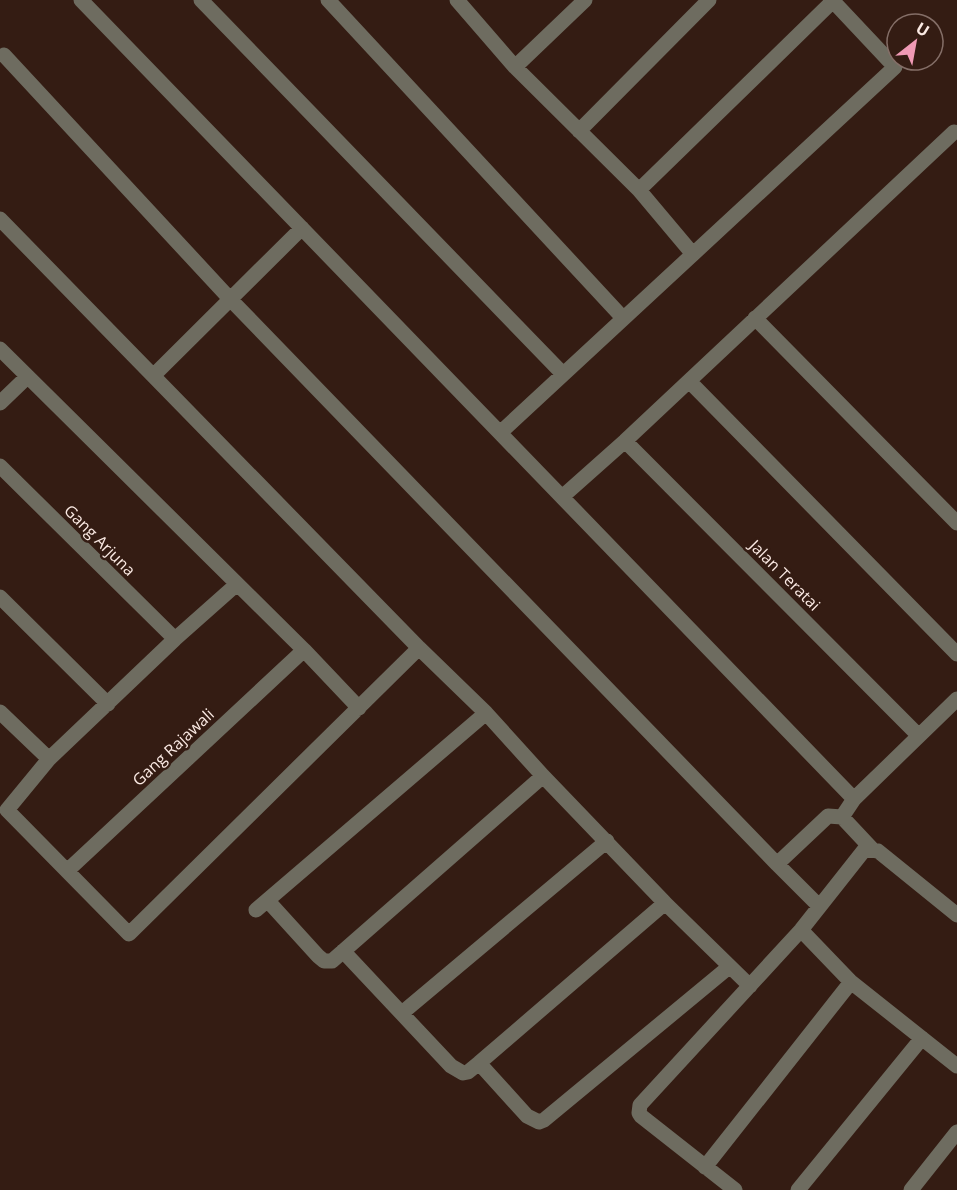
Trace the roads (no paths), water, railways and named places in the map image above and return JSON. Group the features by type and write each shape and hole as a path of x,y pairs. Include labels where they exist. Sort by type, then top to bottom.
{"street":[{"path":"81,0 854,799"},
{"path":"201,0 563,374"},
{"path":"328,0 623,318"},
{"path":"458,0 515,67 639,190 692,253"},
{"path":"515,67 585,0"},
{"path":"579,130 710,0"},
{"path":"500,433 895,67 833,1 639,190"},
{"path":"4,55 231,300 819,906"},
{"path":"561,497 625,441 954,132"},
{"path":"0,219 419,648 486,713 665,903 750,986"},
{"path":"154,375 302,228"},
{"path":"755,318 957,523"},
{"path":"0,349 304,650 359,708"},
{"path":"0,403 27,377"},
{"path":"689,381 957,654"},
{"name":"Jalan Teratai","path":"625,441 919,736"},
{"name":"Gang Arjuna","path":"0,466 175,639"},
{"path":"237,584 175,639 49,759 7,810 129,934 419,648"},
{"path":"0,597 108,704"},
{"name":"Gang Rajawali","path":"67,871 304,650"},
{"path":"842,817 854,799 957,699"},
{"path":"0,712 49,759"},
{"path":"486,713 262,906 324,961 332,961 543,776"},
{"path":"777,864 828,816 842,817 872,849"},
{"path":"402,1013 607,841"},
{"path":"735,1190 641,1116 640,1105 801,930 865,849 878,851 957,915"},
{"path":"344,951 457,1071 463,1074 479,1063 665,903"},
{"path":"801,930 851,982 957,1066"},
{"path":"479,1063 527,1116 539,1122 729,967"},
{"path":"705,1167 851,982"},
{"path":"798,1190 922,1038"},
{"path":"911,1190 957,1132"}]}
